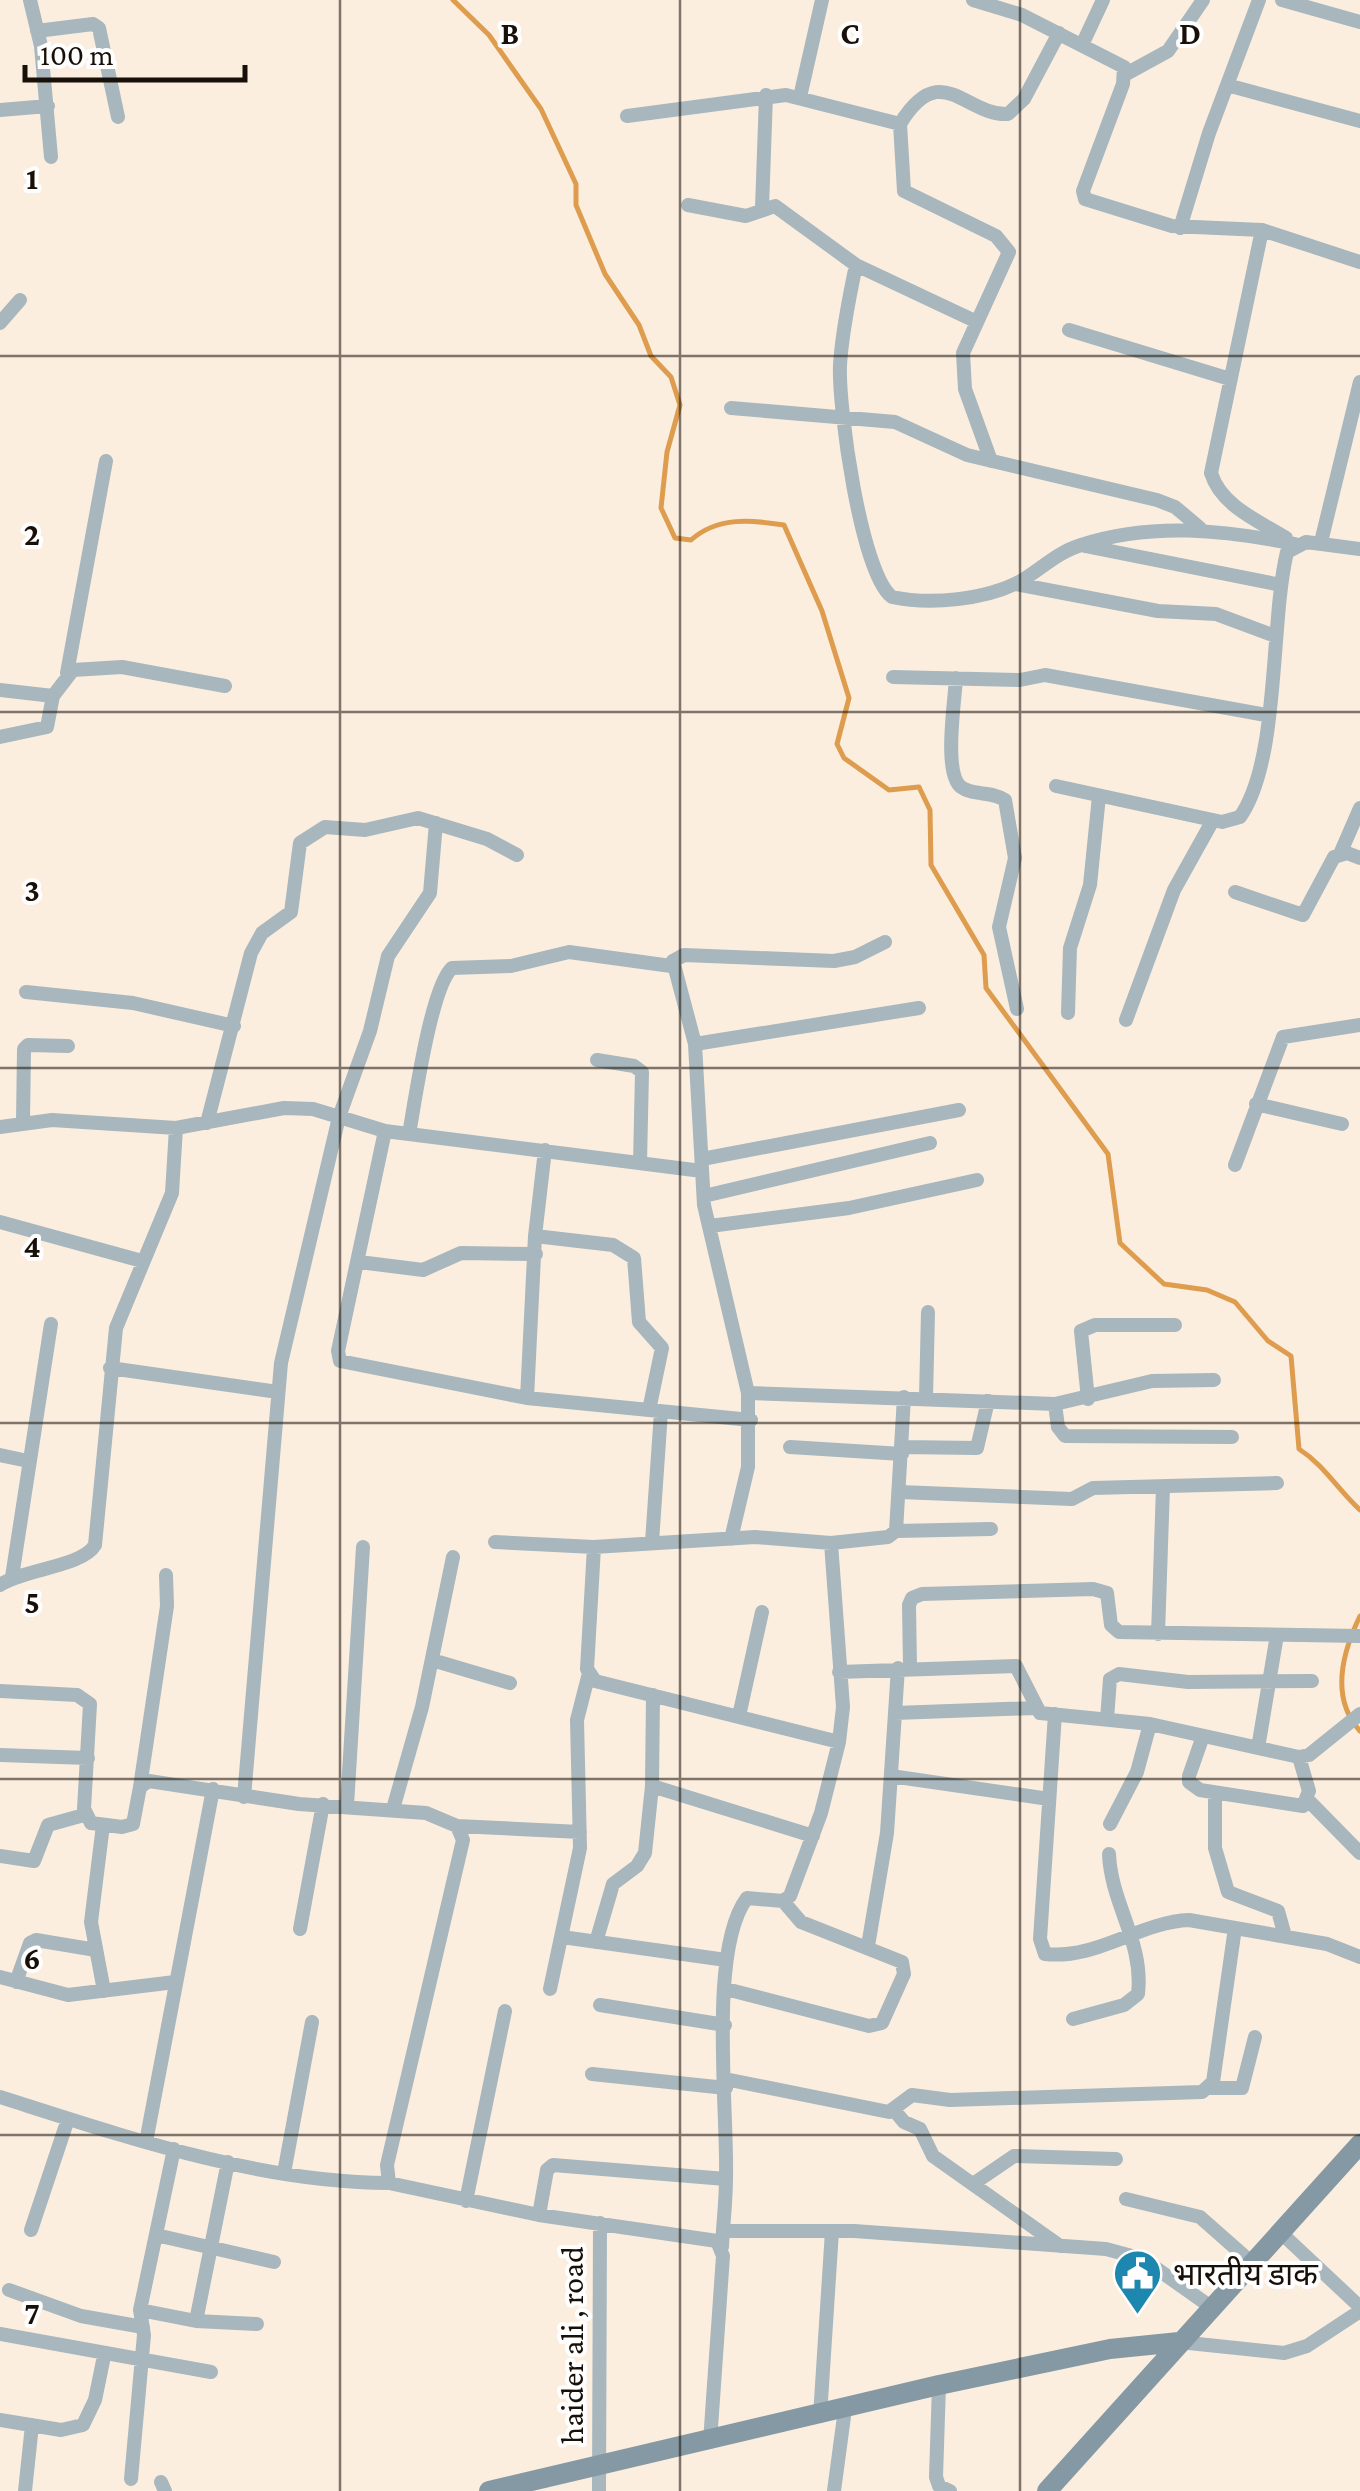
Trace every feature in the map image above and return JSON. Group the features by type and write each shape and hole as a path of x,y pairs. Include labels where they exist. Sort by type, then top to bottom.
{"main road":[{"path":"1047,2491 1360,2144"},
{"path":"489,2491 939,2385 1110,2349 1179,2342"}],"street":[{"path":"30,0 48,106 50,158"},
{"path":"800,97 822,0"},
{"path":"973,0 1010,5 1124,67 1126,74 1083,191 1085,199 1180,228 1262,230 1360,262"},
{"path":"1082,45 1103,0"},
{"path":"1126,74 1168,51 1203,0"},
{"path":"1180,228 1259,0"},
{"path":"1290,1 1360,22"},
{"path":"38,31 93,24 99,28 118,117"},
{"path":"990,461 962,372 963,353 1009,252 996,236 904,191 900,124 917,99 936,93 959,96 1008,114 1024,99 1059,33"},
{"path":"1227,85 1360,121"},
{"path":"762,208 766,95"},
{"path":"628,116 766,95 800,97 900,124"},
{"path":"0,110 48,106"},
{"path":"688,205 746,216 775,206 856,266 975,321"},
{"path":"1262,230 1211,473 1216,489 1295,544"},
{"path":"856,266 840,367 841,414 875,575 885,592 906,600 936,599 1016,584 1080,545 1200,528 1295,544 1321,542 1360,549"},
{"path":"0,323 20,300"},
{"path":"1069,330 1230,379"},
{"path":"1321,542 1360,382"},
{"path":"731,408 841,414 895,422 990,461 1157,500 1176,507 1200,528"},
{"path":"0,736 8,732 37,732 47,727 67,673 106,461"},
{"path":"1056,786 1213,820 1232,822 1246,809 1253,792 1266,715 1287,552 1295,544"},
{"path":"1080,545 1281,585"},
{"path":"1016,584 1158,611 1216,614 1276,636"},
{"path":"67,673 122,667 225,686"},
{"path":"893,677 1066,678 1266,715"},
{"path":"956,678 952,765 955,781 964,790 997,794 1005,800 1008,811 1015,858 999,928 1017,1009"},
{"path":"0,690 52,705"},
{"path":"1068,1013 1070,948 1090,885 1099,796"},
{"path":"1236,892 1302,914 1340,854 1360,808"},
{"path":"207,1122 255,943 294,904 297,853 306,836 332,826 365,830 418,818 487,839 517,855"},
{"path":"1126,1020 1174,890 1213,820"},
{"path":"244,1796 278,1392 339,1117 370,1030 388,956 430,893 436,823"},
{"path":"1340,854 1360,858"},
{"path":"409,1134 443,980 452,968 511,966 569,952 671,966 684,955 847,960 885,942"},
{"path":"671,966 695,1044 704,1196 748,1393 748,1467 731,1539"},
{"path":"26,992 132,1003 234,1026"},
{"path":"695,1044 919,1008"},
{"path":"1235,1165 1283,1036 1360,1025"},
{"path":"24,1122 24,1049 28,1044 68,1046"},
{"path":"597,1060 634,1066 642,1072 640,1163"},
{"path":"1256,1104 1342,1124"},
{"path":"0,1146 2,1126 24,1122 52,1120 176,1128 284,1108 313,1109 385,1131 640,1163 702,1165 960,1110"},
{"path":"51,1324 6,1581 80,1558 94,1545 116,1328 172,1193 176,1128"},
{"path":"385,1131 338,1351 340,1361 527,1398 750,1420"},
{"path":"704,1196 821,1165 930,1143"},
{"path":"527,1398 535,1236 544,1150"},
{"path":"710,1226 849,1208 978,1180"},
{"path":"0,1222 142,1261"},
{"path":"535,1236 614,1245 634,1258 639,1322 662,1348 655,1411 652,1542"},
{"path":"359,1262 423,1270 461,1253 536,1254"},
{"path":"926,1398 928,1312"},
{"path":"1088,1399 1081,1330 1095,1325 1175,1324"},
{"path":"110,1368 278,1392"},
{"path":"748,1393 1055,1404 1152,1381 1214,1380"},
{"path":"896,1531 904,1397"},
{"path":"790,1447 977,1448 988,1401"},
{"path":"1055,1404 1058,1427 1065,1436 1232,1436"},
{"path":"0,1455 28,1461"},
{"path":"900,1492 1072,1499 1093,1488 1277,1483"},
{"path":"1158,1634 1163,1487"},
{"path":"495,1542 594,1547 731,1539 832,1542 888,1536 896,1531 992,1530"},
{"path":"783,1900 797,1885 839,1742 843,1707 832,1542"},
{"path":"347,1805 362,1547"},
{"path":"550,1989 580,1832 578,1720 588,1677 594,1547"},
{"path":"393,1809 432,1660 452,1557"},
{"path":"0,1691 85,1697 90,1704 84,1815 91,1823 133,1824 167,1606 166,1574"},
{"path":"868,1946 886,1832 895,1713 912,1598 922,1594 1099,1590 1109,1597 1113,1630 1360,1636"},
{"path":"740,1716 762,1612"},
{"path":"1258,1748 1277,1635"},
{"path":"432,1660 510,1682"},
{"path":"839,1672 1016,1666 1023,1674 1034,1708"},
{"path":"1107,1720 1108,1686 1114,1675 1188,1682 1312,1681"},
{"path":"588,1677 839,1742"},
{"path":"596,1942 613,1884 637,1866 645,1852 652,1786 653,1694"},
{"path":"895,1713 1034,1708 1055,1714 1150,1724 1299,1757 1309,1755 1360,1714"},
{"path":"1055,1714 1042,1950 1054,1955 1134,1936 1170,1921 1285,1936 1360,1957"},
{"path":"1110,1824 1136,1772 1150,1724"},
{"path":"1203,1736 1189,1782 1215,1793 1291,1806 1308,1800"},
{"path":"0,1755 88,1758"},
{"path":"1299,1757 1308,1800 1360,1853"},
{"path":"890,1776 1049,1798"},
{"path":"140,1787 149,1780 244,1796 426,1813 457,1826 580,1832"},
{"path":"652,1786 814,1836"},
{"path":"146,2142 213,1789"},
{"path":"1215,1793 1214,1848 1228,1892 1278,1911 1285,1936"},
{"path":"300,1928 323,1804"},
{"path":"0,1856 34,1861 48,1825 84,1815"},
{"path":"103,1825 91,1922 104,1991"},
{"path":"389,2182 387,2165 420,2010 462,1840 457,1826"},
{"path":"1074,2019 1133,2000 1139,1987 1134,1936 1112,1888 1109,1854"},
{"path":"710,2442 726,2179 726,1989 726,1960 736,1912 747,1898 783,1900 801,1922 896,1957 905,1968 886,2015 876,2026 726,1989"},
{"path":"1209,2088 1235,1928"},
{"path":"562,1937 726,1960"},
{"path":"16,1982 30,1943 36,1940 96,1950"},
{"path":"0,1977 68,1995 175,1982"},
{"path":"600,2006 726,2025"},
{"path":"466,2201 505,2011"},
{"path":"284,2173 312,2022"},
{"path":"592,2074 726,2083 846,2106 894,2110 912,2095 950,2100 1192,2094 1209,2088 1242,2088 1255,2037"},
{"path":"0,2097 146,2142 228,2162 334,2182 389,2182 539,2215 722,2239 832,2231 1106,2249 1143,2259 1211,2307"},
{"path":"894,2110 904,2122 920,2129 933,2156 1061,2247"},
{"path":"31,2230 68,2119"},
{"path":"131,2479 142,2362 140,2310 174,2149"},
{"path":"973,2184 1014,2156 1116,2159"},
{"path":"196,2321 228,2162"},
{"path":"539,2215 547,2170 553,2165 726,2179"},
{"path":"1126,2199 1200,2217 1252,2262"},
{"name":"haider ali , road","path":"599,2491 600,2223"},
{"path":"820,2416 832,2231"},
{"path":"1179,2342 1284,2353 1307,2346 1359,2313 1278,2232"},
{"path":"156,2235 274,2262"},
{"path":"9,2290 81,2316 142,2327"},
{"path":"140,2310 196,2321 257,2324"},
{"path":"0,2334 104,2356 211,2372"},
{"path":"0,2420 62,2430 83,2425 95,2400 104,2356"},
{"path":"939,2385 936,2476 938,2486 950,2491"},
{"path":"834,2491 845,2409"},
{"path":"25,2491 32,2425"}],"waterway":[{"path":"453,0 489,35 541,109 576,184 576,205 605,274 639,325 651,356 671,377 680,405 667,452 661,508 675,538 691,540 724,523 784,525 822,611 849,698 837,744 844,758 889,790 919,787 930,810 931,865 984,955 986,988 1108,1154 1120,1243 1164,1284 1207,1290 1235,1302 1268,1341 1291,1356 1299,1449 1360,1510"},
{"path":"1360,1616 1348,1645 1342,1675 1345,1704 1360,1731"}],"place":[{"name":"भारतीय डाक","path":"1138,2316"}]}
